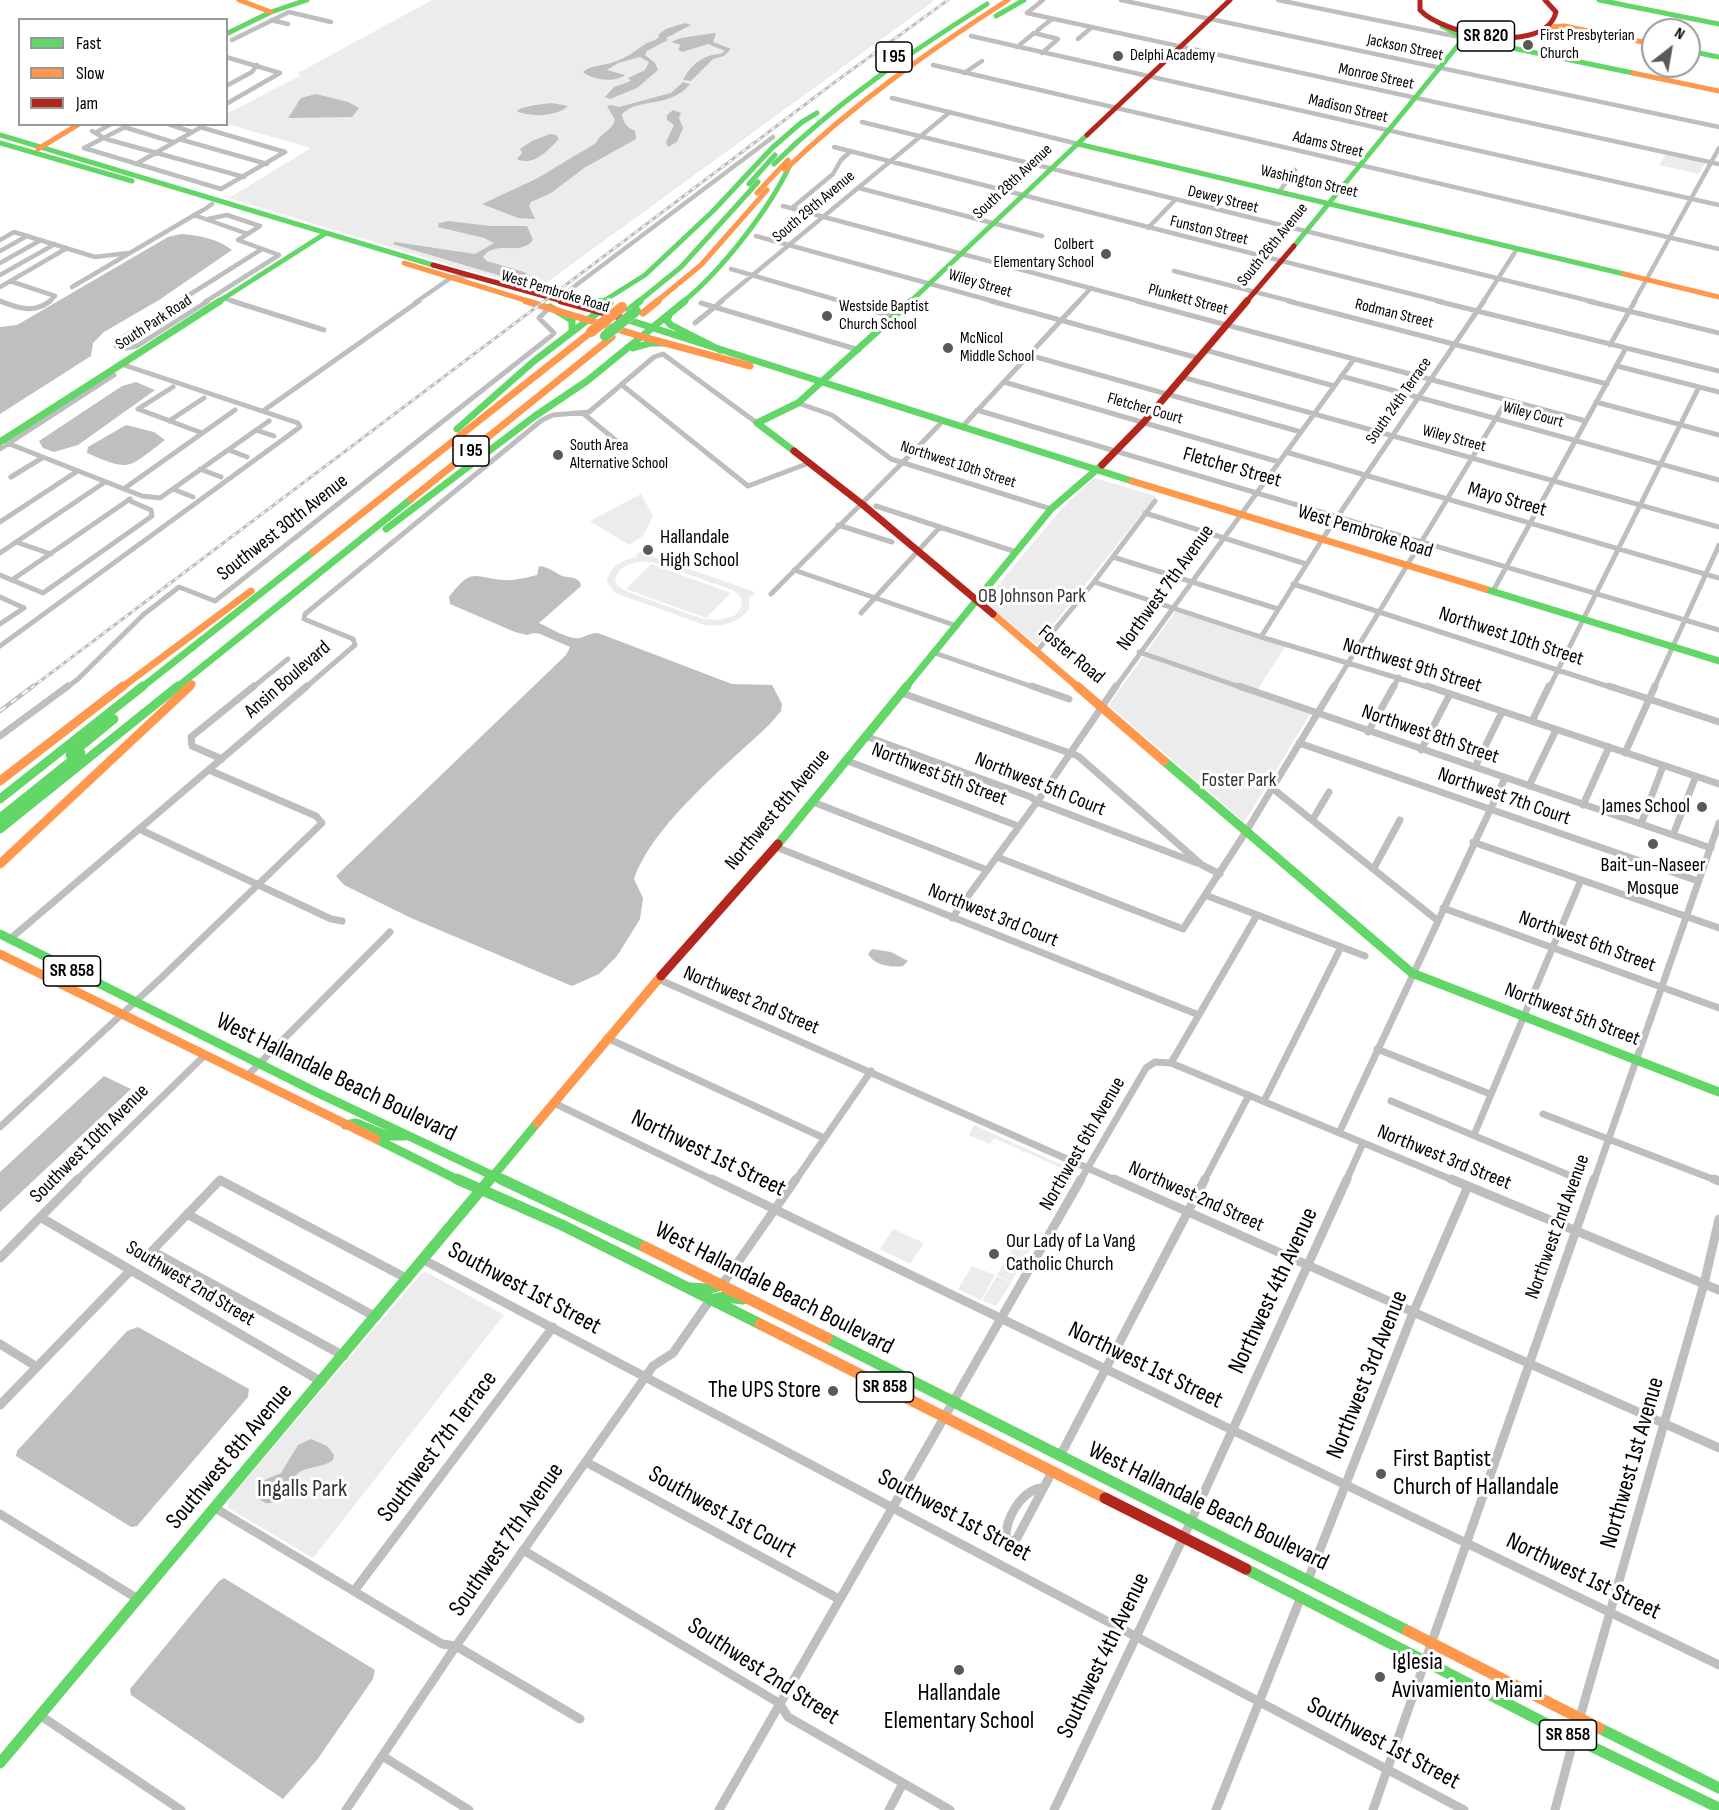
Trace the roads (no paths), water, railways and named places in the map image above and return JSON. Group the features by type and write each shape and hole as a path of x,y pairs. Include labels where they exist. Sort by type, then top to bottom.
{"main road":[{"path":"239,0 270,14"},
{"path":"239,0 255,10 253,16"},
{"path":"228,34 295,0"},
{"path":"228,34 253,16 270,14 308,0"},
{"path":"632,310 681,267 787,149 816,122 887,66 993,0"},
{"path":"632,310 706,252 804,142 840,109 905,60 1000,0"},
{"name":"I 95","path":"0,829 330,565 632,310 701,265 790,165 842,114 890,76 1008,0"},
{"path":"928,50 948,42 1024,0"},
{"name":"South 28th Avenue","path":"757,423 798,403 820,385 1230,0"},
{"path":"1545,0 1554,8 1553,22 1641,40"},
{"path":"1599,0 1719,24"},
{"name":"SR 820","path":"1419,1 1420,10 1424,14 1442,26 1466,36 1495,37 1535,34 1553,22"},
{"name":"I 95","path":"0,799 407,478 602,335 632,310 699,241 774,156 821,111 870,72 980,3"},
{"path":"1466,36 1719,91"},
{"name":"South 26th Avenue","path":"1096,470 1117,452 1256,293 1466,36"},
{"path":"1701,52 1719,56"},
{"path":"407,478 482,405 676,247 787,135 821,111"},
{"path":"35,148 66,126"},
{"path":"0,143 35,148 75,126"},
{"path":"0,135 35,148"},
{"name":"Washington Street","path":"1078,144 1719,297"},
{"name":"West Pembroke Road","path":"35,148 185,190 550,308 664,343 820,385 962,427 1719,661"},
{"name":"West Pembroke Road","path":"35,148 102,172 165,190 206,207 323,235 600,310 820,385 989,440 999,440"},
{"path":"330,565 361,548 626,350 669,315 700,288 724,262 782,182 790,165"},
{"path":"165,190 185,190"},
{"path":"206,207 233,205"},
{"name":"South Park Road","path":"3,444 221,296 323,235"},
{"path":"578,304 605,302 626,289"},
{"path":"550,308 559,303 600,310"},
{"path":"550,308 572,320 572,331"},
{"path":"669,315 668,321 671,327 710,342 720,350"},
{"path":"52,757 80,743 602,335"},
{"path":"0,818 602,335"},
{"path":"626,350 643,344 664,343"},
{"name":"Foster Road","path":"757,423 862,504 977,600 1412,973"},
{"name":"Northwest 8th Avenue","path":"492,1177 607,1038 776,847 1051,509 1096,470"},
{"path":"0,781 166,653 287,565 322,544"},
{"path":"0,864 199,678 228,647"},
{"path":"0,811 192,656"},
{"path":"23,811 58,775 164,688"},
{"name":"West Hallandale Beach Boulevard","path":"5,936 406,1136 492,1177 575,1212 1719,1786"},
{"name":"West Hallandale Beach Boulevard","path":"0,954 481,1191 562,1225 945,1416 1715,1808"},
{"name":"Northwest 5th Street","path":"1412,973 1719,1092"},
{"path":"292,1099 309,1100 338,1114 355,1111"},
{"path":"345,1125 352,1121 389,1136 406,1136"},
{"name":"Southwest 8th Avenue","path":"0,1763 492,1177"},
{"path":"684,1287 706,1289 722,1285"},
{"path":"710,1300 725,1297 752,1300"},
{"path":"1715,1808 1719,1786"}],"street":[{"name":"Monroe Street","path":"1043,0 1027,13 1719,164"},
{"name":"Jackson Street","path":"1121,0 1719,127"},
{"path":"1278,0 1466,36"},
{"path":"270,14 289,12 331,22"},
{"path":"270,14 288,24"},
{"path":"1038,30 1052,19"},
{"path":"1078,39 1092,27"},
{"path":"1017,47 1034,33 1058,39 1042,53"},
{"name":"Madison Street","path":"971,36 1719,205"},
{"path":"228,58 280,73 228,103"},
{"path":"964,73 982,61"},
{"path":"228,85 252,72 257,65"},
{"name":"Adams Street","path":"933,65 1719,249"},
{"name":"Washington Street","path":"892,98 1078,144"},
{"name":"South 29th Avenue","path":"695,323 950,112"},
{"name":"Dewey Street","path":"862,122 1719,333"},
{"path":"94,132 100,126"},
{"path":"94,132 107,126"},
{"path":"174,126 192,132"},
{"path":"136,164 203,126 285,152 221,189 136,164 84,148 124,127 173,142"},
{"path":"94,132 155,153 244,177"},
{"path":"559,298 773,137"},
{"path":"179,139 267,164"},
{"name":"Funston Street","path":"834,147 1281,262 1719,371"},
{"path":"1610,345 1719,148"},
{"path":"792,208 833,174 841,160 851,151"},
{"path":"1279,192 1295,170"},
{"path":"859,188 1042,236"},
{"path":"1148,228 1175,200"},
{"name":"Plunkett Street","path":"783,206 1586,421"},
{"path":"72,287 206,207"},
{"path":"208,219 226,214 260,226 238,240 279,255 221,296 131,348 122,349 116,346 117,342 262,249"},
{"path":"194,215 248,234"},
{"path":"0,240 14,232 95,257 131,252"},
{"path":"0,251 27,236"},
{"name":"Wiley Street","path":"756,236 1060,320 1201,354"},
{"path":"0,263 41,240"},
{"path":"0,275 55,244"},
{"path":"0,287 67,248"},
{"name":"South 24th Terrace","path":"1261,637 1338,515 1416,398 1456,344 1517,249"},
{"path":"731,269 894,316"},
{"name":"Rodman Street","path":"1174,272 1606,384"},
{"path":"263,411 452,277 471,276"},
{"path":"0,301 30,311 55,296 10,281"},
{"path":"962,427 1090,288"},
{"path":"201,289 324,330"},
{"path":"701,303 859,350"},
{"name":"Southwest 30th Avenue","path":"0,736 78,679 143,615 179,587 215,601 224,595 551,336 554,333 553,330 540,318 550,308"},
{"path":"1493,591 1626,348"},
{"path":"1201,354 1334,386"},
{"name":"Foster Road","path":"622,385 658,355 668,356 757,423"},
{"path":"1029,355 1301,432"},
{"name":"Northwest 7th Avenue","path":"952,918 1036,802 1139,652 1242,515 1354,359"},
{"path":"0,646 196,499 300,425 121,364"},
{"path":"1617,366 1719,392"},
{"name":"Wiley Court","path":"1341,376 1719,480"},
{"name":"Wiley Street","path":"1182,377 1719,527"},
{"name":"Fletcher Court","path":"1004,382 1279,462"},
{"path":"626,448 584,414 622,385 747,486 809,463"},
{"path":"173,387 138,410 202,433"},
{"path":"1532,721 1699,387"},
{"path":"169,421 204,398"},
{"path":"997,856 1183,929 1247,830 1507,400"},
{"path":"1596,402 1719,435"},
{"name":"Northwest 10th Street","path":"798,403 832,415 891,459 1051,509"},
{"path":"125,488 235,410"},
{"name":"Fletcher Street","path":"977,410 1338,515 1719,630"},
{"name":"Ansin Boulevard","path":"5,936 139,829 355,645 353,639 304,619 305,614 542,420 553,415 584,414"},
{"path":"3,444 137,494 160,498 269,421"},
{"path":"771,594 837,525 862,504 940,424"},
{"path":"256,430 274,436"},
{"path":"229,450 248,457"},
{"name":"Mayo Street","path":"1286,452 1719,578"},
{"path":"11,477 42,458"},
{"path":"200,469 221,477"},
{"path":"0,522 76,472"},
{"path":"0,553 105,482"},
{"path":"173,489 196,499"},
{"path":"12,580 137,494"},
{"path":"0,575 43,593 152,516 151,510 128,500"},
{"path":"1036,651 1094,582 1155,501"},
{"path":"876,506 1016,552"},
{"path":"1145,513 1306,564"},
{"path":"837,525 892,542"},
{"path":"861,613 940,527"},
{"path":"16,542 51,554"},
{"path":"1624,753 1719,545"},
{"path":"1113,557 1278,609"},
{"path":"794,570 957,626"},
{"name":"Northwest 9th Street","path":"1094,582 1261,637 1399,677 1719,784"},
{"name":"Northwest 10th Street","path":"1293,584 1719,722"},
{"path":"0,597 24,608 0,624"},
{"path":"935,652 1069,699"},
{"name":"Northwest 8th Street","path":"1139,652 1711,848"},
{"path":"222,759 192,746 191,737 288,659"},
{"path":"1368,732 1399,677"},
{"path":"902,693 1078,756 1202,865 1220,874"},
{"path":"1421,750 1450,694"},
{"path":"1474,767 1502,712"},
{"path":"1529,786 1556,729"},
{"name":"Northwest 5th Court","path":"865,736 1031,797 1036,802 1202,865"},
{"name":"Northwest 7th Court","path":"1299,743 1698,881"},
{"path":"1583,805 1609,747"},
{"name":"Northwest 5th Street","path":"845,760 1018,826"},
{"path":"1641,824 1663,765"},
{"path":"0,1127 321,826 322,820 209,770"},
{"path":"1673,835 1696,776"},
{"path":"1339,1133 1505,778"},
{"path":"1272,788 1437,920"},
{"path":"1313,819 1329,792"},
{"path":"813,802 987,870"},
{"path":"1374,868 1400,820"},
{"name":"Northwest 2nd Avenue","path":"1373,1810 1719,823"},
{"path":"139,829 335,921 342,921"},
{"path":"1473,843 1719,928"},
{"name":"Northwest 3rd Court","path":"776,847 1198,1015"},
{"path":"1474,1134 1581,880"},
{"path":"1205,895 1365,956"},
{"name":"Northwest 6th Street","path":"1443,908 1719,1008"},
{"path":"1172,1063 1257,915"},
{"path":"247,1076 390,932"},
{"path":"1264,1101 1341,947"},
{"name":"Northwest 2nd Street","path":"658,979 871,1071 1719,1448"},
{"path":"607,1038 824,1138"},
{"path":"1377,1049 1490,1094"},
{"name":"Southwest 10th Avenue","path":"0,1258 122,1134 205,1055"},
{"name":"Northwest 3rd Street","path":"1155,1062 1172,1063 1719,1290"},
{"name":"Northwest 6th Avenue","path":"719,1810 1088,1167 1146,1068 1155,1062"},
{"path":"722,1285 871,1071"},
{"path":"1060,1456 1186,1211 1249,1095"},
{"path":"1391,1101 1571,1176"},
{"name":"Northwest 1st Street","path":"554,1102 1719,1665"},
{"path":"1543,1114 1719,1181"},
{"name":"Northwest 4th Avenue","path":"1191,1521 1364,1143"},
{"path":"344,1356 152,1251 220,1180 408,1279"},
{"name":"Northwest 3rd Avenue","path":"1308,1580 1413,1313 1468,1186"},
{"path":"187,1214 376,1317"},
{"name":"Southwest 2nd Street","path":"40,1217 322,1382"},
{"name":"Northwest 1st Avenue","path":"1580,1717 1704,1284 1719,1219"},
{"name":"Southwest 1st Street","path":"424,1260 1464,1810"},
{"path":"0,1405 130,1271"},
{"name":"Southwest 7th Avenue","path":"346,1810 384,1757 456,1646 646,1377 657,1363 673,1353 710,1300"},
{"name":"Southwest 7th Terrace","path":"354,1590 553,1327"},
{"path":"0,1344 37,1367"},
{"name":"Southwest 1st Court","path":"586,1462 839,1599"},
{"path":"1041,1488 1032,1489 1024,1496 1004,1530 1006,1539 1013,1541 1017,1538 1041,1488 1052,1472"},
{"path":"215,1508 442,1644 456,1646 580,1719"},
{"path":"0,1514 138,1599"},
{"name":"Southwest 4th Avenue","path":"1054,1810 1191,1521"},
{"name":"Southwest 2nd Street","path":"523,1550 779,1703 788,1718 950,1810"},
{"path":"1216,1810 1301,1597"},
{"path":"41,1716 182,1810"},
{"path":"1555,1810 1574,1738"},
{"path":"384,1757 469,1810"},
{"path":"890,1810 903,1783"}],"railway":[{"path":"31,688 835,82 948,0"},
{"path":"0,711 33,686"}],"place":[{"name":"First Presbyterian Church","path":"1528,45"},
{"name":"Delphi Academy","path":"1118,56"},
{"name":"Colbert Elementary School","path":"1106,254"},
{"name":"Westside Baptist Church School","path":"827,316"},
{"name":"McNicol Middle School","path":"948,348"},
{"name":"South Area Alternative School","path":"558,455"},
{"name":"Hallandale High School","path":"648,550"},
{"name":"James School","path":"1702,807"},
{"name":"Bait-un-Naseer Mosque","path":"1653,844"},
{"name":"Our Lady of La Vang Catholic Church","path":"994,1254"},
{"name":"The UPS Store","path":"833,1391"},
{"name":"First Baptist Church of Hallandale","path":"1381,1474"},
{"name":"Hallandale Elementary School","path":"959,1670"},
{"name":"Iglesia Avivamiento Miami","path":"1380,1677"}],"park label":[{"name":"OB Johnson Park","path":"1032,597"},
{"name":"Foster Park","path":"1239,781"},
{"name":"Ingalls Park","path":"302,1490"}]}
